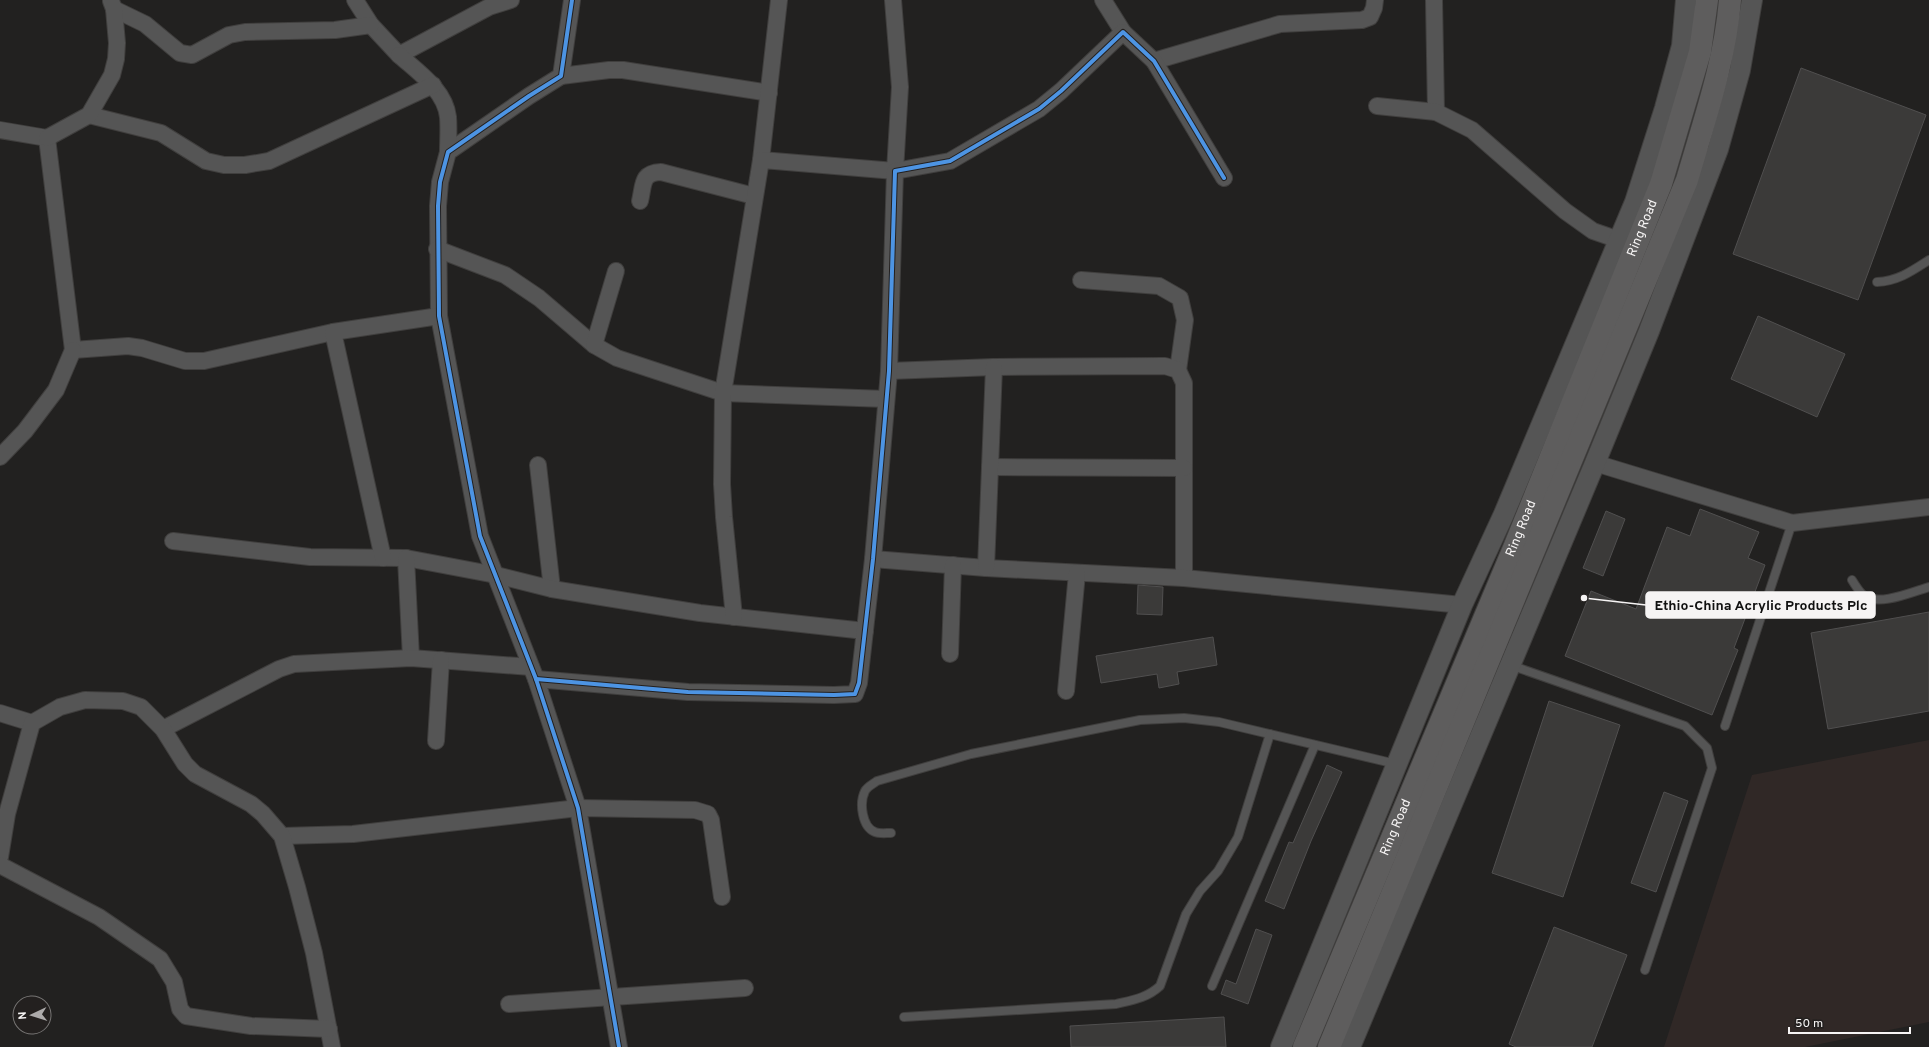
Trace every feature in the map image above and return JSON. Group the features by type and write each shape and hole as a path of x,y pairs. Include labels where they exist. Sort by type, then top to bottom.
{"highway":[{"name":"Ring Road","path":"1304,1047 1514,548 1661,184 1700,52 1707,0"},
{"name":"Ring Road","path":"1329,1047 1687,180 1717,72 1728,24 1730,0"}],"street":[{"path":"356,0 371,25 399,55 433,86 443,102 448,116 448,152 440,182 437,249 439,316 480,536 533,673 578,808 619,1047"},
{"path":"399,55 489,7 511,0"},
{"path":"561,76 572,0"},
{"path":"734,617 722,484 723,393 761,160 778,0"},
{"path":"164,729 279,669 294,664 411,658 441,660 688,692 853,695 856,692 859,683 874,559 889,371 895,171 900,88 893,0"},
{"path":"1103,0 1123,32 1154,62 1224,178"},
{"path":"1154,62 1280,24 1362,20 1370,17 1374,8 1375,0"},
{"path":"1434,0 1436,112"},
{"path":"1281,1047 1462,605 1504,514 1635,202 1666,108 1682,46 1686,0"},
{"path":"1350,1047 1649,331 1718,149 1740,70 1752,0"},
{"path":"112,5 145,24 180,53 186,55 192,55 229,35 245,32 335,30 371,25"},
{"path":"0,130 47,138 89,115 112,75 116,59 117,43 112,5"},
{"path":"761,160 895,171 950,161 1039,109 1061,91 1123,32"},
{"path":"448,152 529,96 561,76 609,70 623,70 769,93"},
{"path":"89,115 161,133 206,160 224,165 245,165 269,161 433,86"},
{"path":"1377,106 1436,112 1472,130 1537,188 1593,231 1619,240"},
{"path":"0,457 25,431 56,390 73,350 47,138"},
{"path":"640,201 645,177 651,172 661,172 754,196"},
{"path":"437,249 505,275 539,298 594,345 617,358 723,393 886,399"},
{"path":"594,345 616,271"},
{"path":"1081,280 1158,286 1180,298 1184,320 1178,370 1184,383 1184,578"},
{"path":"73,350 128,346 142,348 185,361 204,360 333,332 439,316"},
{"path":"333,332 383,558"},
{"path":"889,371 994,367 1165,366 1178,370"},
{"path":"986,568 994,367"},
{"path":"1595,463 1792,523 1929,507"},
{"path":"538,465 552,589"},
{"path":"990,467 1184,468"},
{"path":"173,541 310,557 406,558 496,575 552,589 700,613 865,631"},
{"path":"406,558 411,658"},
{"path":"874,559 986,568 1184,578 1462,605"},
{"path":"950,654 953,565"},
{"path":"1066,691 1078,572"},
{"path":"436,741 441,660"},
{"path":"0,857 7,814 32,723 60,707 85,700 105,699 123,701 140,707 164,729 185,764 195,774 251,804 263,814 282,836 297,887 332,1047"},
{"path":"0,713 32,723"},
{"path":"282,836 353,834 578,808 695,810 708,814 711,820 722,897"},
{"path":"0,865 99,917 160,960 174,982 180,1009 186,1016 251,1026 329,1029"},
{"path":"509,1004 745,988"}],"lane":[{"path":"1877,282 1891,282 1903,277 1929,260"},
{"path":"1725,726 1792,523"},
{"path":"1852,580 1863,595 1873,600 1882,600 1929,587"},
{"path":"1510,665 1685,726 1707,748 1712,768 1645,970"},
{"path":"891,833 875,832 866,824 863,814 862,801 865,790 877,781 971,754 1140,720 1184,718 1219,722 1397,764"},
{"path":"904,1016 1116,1004 1152,994 1160,986 1186,914 1200,891 1218,870 1238,837 1270,734"},
{"path":"1212,986 1315,745"}],"shaded area":[{"path":"1929,740 1929,1022 1805,1047 1664,1047 1752,775"}],"building":[{"path":"1801,68 1926,115 1858,300 1733,254"},
{"path":"1758,316 1845,354 1817,417 1731,379"},
{"path":"1700,509 1759,532 1748,558 1765,565 1734,648 1738,650 1712,715 1565,656 1591,591 1636,609 1667,527 1690,536"},
{"path":"1606,511 1625,519 1603,576 1583,568"},
{"path":"1138,585 1163,587 1162,615 1137,614"},
{"path":"1929,612 1929,711 1828,729 1811,633"},
{"path":"1213,637 1217,665 1177,672 1179,684 1159,688 1157,674 1101,683 1096,656"},
{"path":"1549,701 1620,725 1563,897 1492,873"},
{"path":"1327,765 1342,772 1311,841 1284,909 1265,901 1289,842 1293,843"},
{"path":"1664,792 1688,801 1656,892 1631,883"},
{"path":"1554,927 1627,955 1592,1047 1516,1047 1509,1044"},
{"path":"1256,929 1272,935 1248,1004 1221,994 1226,980 1236,984"},
{"path":"1224,1017 1226,1047 1071,1047 1070,1026"}],"cycle path":[{"path":"572,0 561,76 529,96 448,152 440,182 438,206 439,316 480,536 536,679 578,808 619,1047"},
{"path":"536,679 688,692 834,695 855,694 859,683 873,559 889,371 895,171 950,161 1039,109 1061,91 1123,32 1154,61 1224,178"}],"place":[{"name":"Ethio-China Acrylic Products Plc","path":"1584,598"}]}
